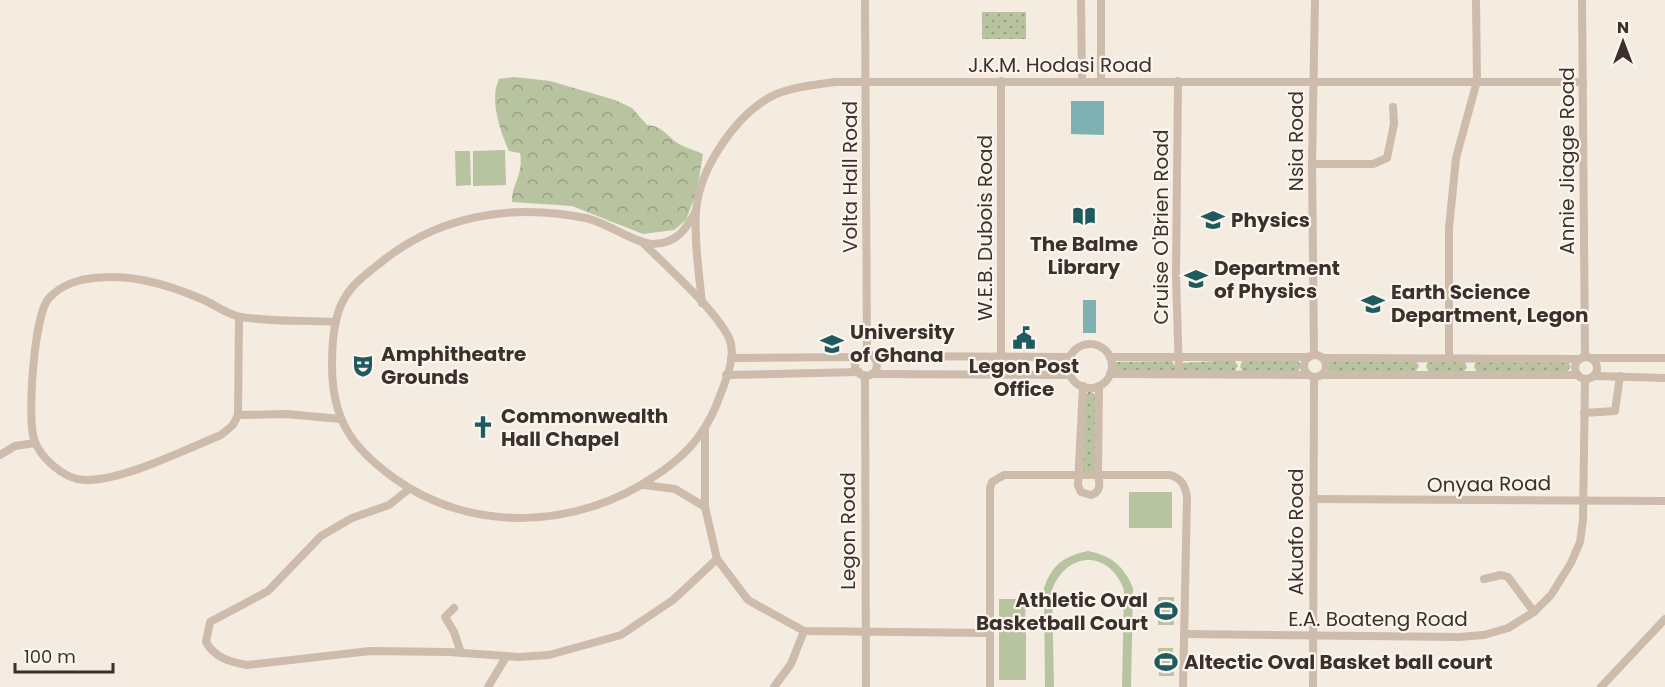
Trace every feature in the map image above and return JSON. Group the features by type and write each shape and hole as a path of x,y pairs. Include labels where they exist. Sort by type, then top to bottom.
{"street":[{"name":"Volta Hall Road","path":"865,0 870,355 877,365 865,374"},
{"path":"1081,0 1082,81"},
{"path":"1101,0 1101,81"},
{"name":"Nsia Road","path":"1311,356 1315,0"},
{"path":"1449,358 1448,256 1451,198 1460,141 1477,81 1476,0"},
{"name":"Annie Jiagge Road","path":"1582,0 1586,358"},
{"name":"W.E.B. Dubois Road","path":"1001,81 1001,375"},
{"name":"Cruise O'Brien Road","path":"1178,81 1176,276 1179,374"},
{"name":"J.K.M. Hodasi Road","path":"702,303 696,211 702,183 716,156 756,107 772,96 794,89 835,82 1582,82"},
{"path":"1312,164 1373,164 1387,158 1394,124 1393,107"},
{"path":"696,211 685,232 676,238 651,244 591,219 526,211 471,218 411,239 361,278 342,302 336,322 332,351 332,392 340,420 346,431 374,464 409,489 459,509 490,516 528,519 566,515 604,504 642,485 675,463 705,431"},
{"path":"642,241 702,303 728,338 731,358 705,431 705,507 717,559 748,600 804,631 990,633"},
{"path":"239,317 238,415 233,425 221,435 115,476 82,480 61,473 35,443 30,427 40,317 48,299 62,288 79,281 126,277 164,286 239,317 336,322"},
{"path":"1083,386 1079,489 1084,494 1091,495 1099,489 1099,386 1110,374 1110,357 1103,348 1089,344 1076,349 1070,357 1068,366 1070,375 1083,386 1099,386"},
{"path":"731,358 870,355 1070,357"},
{"path":"1311,356 1304,368 1311,376"},
{"path":"859,357 856,366 865,374"},
{"path":"1110,357 1665,358"},
{"path":"1323,358 1327,365 1323,375"},
{"path":"1424,358 1424,375"},
{"path":"1471,375 1472,358"},
{"path":"1586,358 1576,365 1586,377"},
{"path":"1586,358 1597,366 1586,377"},
{"name":"Legon Road","path":"865,374 866,687"},
{"path":"1110,374 1665,378"},
{"path":"726,375 1070,375"},
{"name":"Akuafo Road","path":"1311,376 1313,687"},
{"path":"1584,413 1615,411 1620,376"},
{"name":"E.A. Boateng Road","path":"1184,634 1397,637 1484,635 1508,628 1534,612 1551,595 1572,563 1580,542 1586,377"},
{"path":"238,415 286,414 340,420"},
{"path":"0,455 15,446 35,443"},
{"path":"990,687 992,482 1004,475 1170,475 1179,478 1185,486 1187,497 1183,687"},
{"path":"642,485 675,489 705,507"},
{"path":"409,489 389,505 352,518 321,536 268,591 210,622 206,642 217,655 230,662 247,665 370,651 461,653 506,657 549,655 621,635 673,600 717,559"},
{"name":"Onyaa Road","path":"1313,500 1665,501"},
{"path":"1484,579 1502,574 1508,577 1534,612"},
{"path":"454,608 445,617 454,632 461,653"},
{"path":"1600,687 1665,619"},
{"path":"774,687 791,664 804,631"},
{"path":"488,687 506,657"}],"green space":[{"path":"982,12 1026,12 1026,39 982,39"},
{"path":"514,77 550,81 615,100 632,108 647,125 660,129 679,144 703,154 697,190 686,220 674,230 643,234 572,206 512,202 520,168 520,153 509,151 499,125 495,96 499,79"},
{"path":"505,150 506,185 473,186 473,151"},
{"path":"455,151 470,151 471,185 456,186"},
{"path":"1234,360 1238,366 1234,372 1183,371 1181,363"},
{"path":"1297,360 1302,366 1297,372 1243,372 1240,367 1242,361"},
{"path":"1415,360 1419,366 1415,372 1331,372 1327,367 1329,361"},
{"path":"1172,361 1176,368 1174,371 1115,372 1113,368 1115,362"},
{"path":"1428,361 1465,361 1467,368 1463,372 1429,372 1426,367"},
{"path":"1476,361 1567,361 1571,366 1567,372 1477,372 1474,367"},
{"path":"1090,391 1096,395 1095,472 1083,471 1084,395"},
{"path":"1129,492 1172,492 1172,528 1129,528"},
{"path":"1088,551 1116,563 1126,574 1133,588 1131,687 1122,687 1124,590 1118,577 1109,568 1099,562 1088,560 1078,562 1068,568 1059,577 1052,590 1054,687 1045,687 1044,588 1051,573 1060,563"},
{"name":"Athletic Oval Basketball Court","path":"1158,597 1174,597 1174,625 1158,625"},
{"path":"999,599 1026,599 1025,620 999,620"},
{"path":"999,631 1026,631 1026,680 999,680"},
{"name":"Altectic Oval Basket ball court","path":"1158,648 1173,648 1174,676 1159,676"}],"water":[{"path":"1071,101 1104,101 1104,135 1071,134"},
{"path":"1083,300 1096,300 1096,333 1083,333"}],"place":[{"name":"The Balme Library","path":"1084,216"},
{"name":"Physics","path":"1213,220"},
{"name":"Department of Physics","path":"1196,279"},
{"name":"Earth Science Department, Legon","path":"1373,304"},
{"name":"Legon Post Office","path":"1024,338"},
{"name":"University of Ghana","path":"832,344"},
{"name":"Amphitheatre Grounds","path":"363,366"},
{"name":"Commonwealth Hall Chapel","path":"483,427"},
{"name":"Athletic Oval Basketball Court","path":"1166,611"},
{"name":"Altectic Oval Basket ball court","path":"1166,662"}]}
